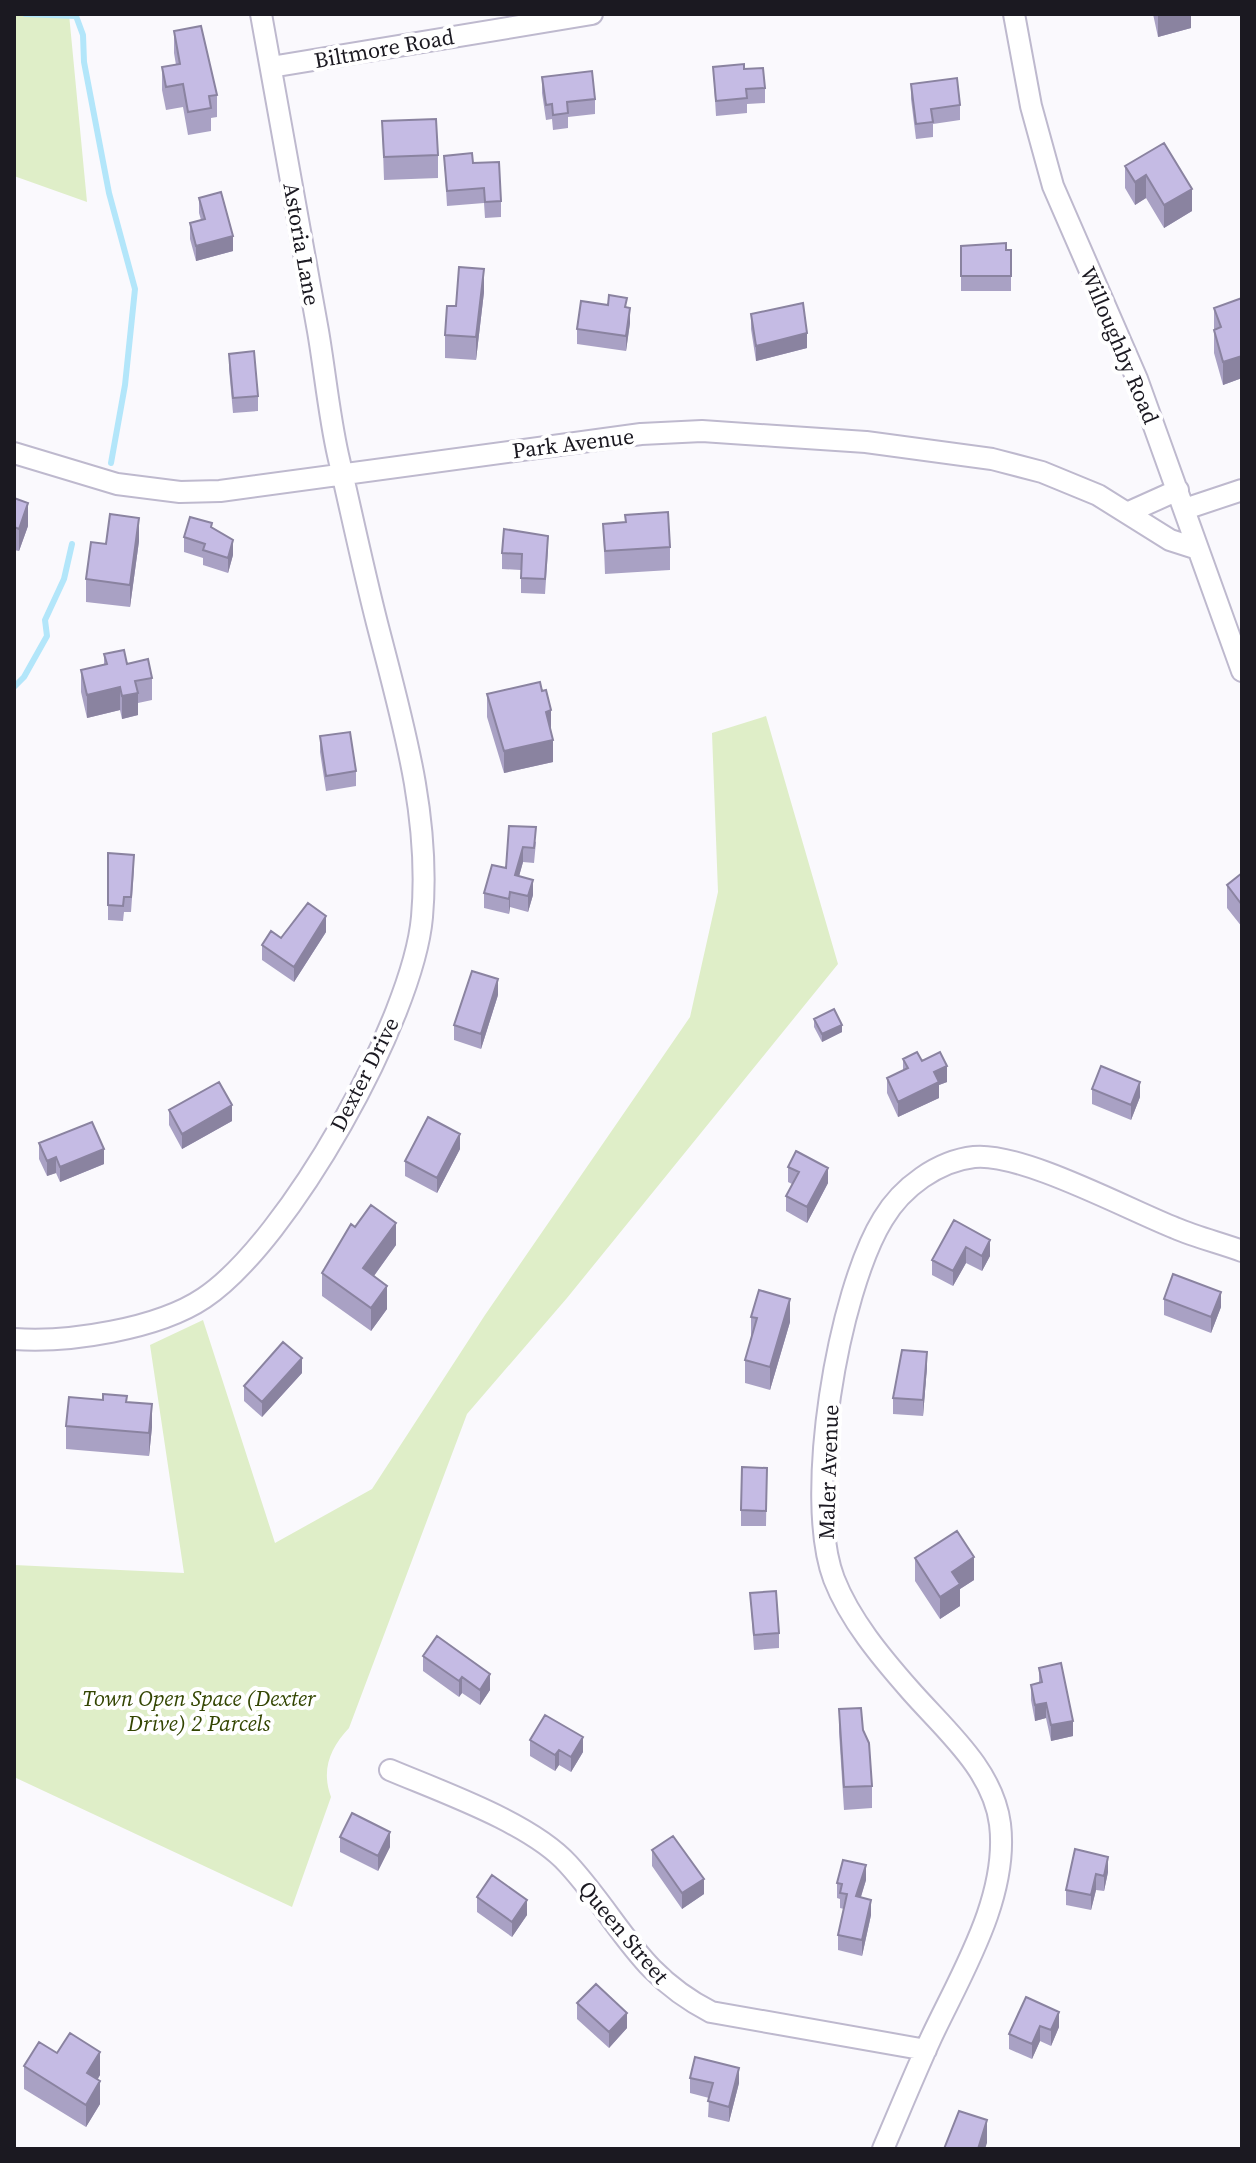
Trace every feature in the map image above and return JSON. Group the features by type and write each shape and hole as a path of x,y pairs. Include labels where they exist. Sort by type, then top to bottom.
{"street":[{"name":"Astoria Lane","path":"261,14 344,475"},
{"name":"Biltmore Road","path":"271,67 592,14"},
{"name":"Willoughby Road","path":"1014,14 1031,106 1053,186 1137,379 1242,671"},
{"name":"Park Avenue","path":"14,453 117,484 180,492 266,487 576,441 702,431 866,442 992,459 1063,480 1129,512 1170,540 1198,549"},
{"name":"Dexter Drive","path":"14,1339 63,1338 115,1330 160,1317 202,1300 241,1267 294,1202 381,1050 406,988 422,919 423,846 416,774 375,616 344,475"},
{"path":"1129,512 1182,499 1242,490"},
{"name":"Maler Avenue","path":"883,2149 984,1921 997,1876 1000,1827 998,1810 984,1778 872,1645 846,1603 827,1554 824,1464 830,1396 864,1262 883,1218 913,1185 945,1165 977,1156 1031,1168 1179,1230 1242,1251"},
{"name":"Queen Street","path":"390,1770 495,1815 566,1861 653,1974 680,1996 711,2012 926,2050"}],"green space":[{"path":"14,14 69,14 87,202 14,176"},
{"name":"Town Open Space (Dexter Drive) 2 Parcels","path":"766,716 838,964 567,1298 467,1414 349,1728 329,1760 327,1778 331,1797 292,1907 14,1777 14,1565 184,1573 150,1345 203,1320 275,1543 372,1489 485,1315 690,1017 718,892 712,733"}],"building":[{"path":"201,26 217,95 209,96 211,108 188,112 183,84 166,87 162,67 180,64 174,31"},
{"path":"744,64 744,69 763,68 765,88 746,89 747,98 716,101 713,67"},
{"path":"592,71 595,99 567,102 568,113 553,115 552,104 546,105 542,77"},
{"path":"957,78 960,105 931,109 933,122 916,124 911,84"},
{"path":"436,119 438,155 384,157 382,121"},
{"path":"1164,143 1192,189 1164,205 1146,175 1135,182 1125,166"},
{"path":"472,153 473,163 499,162 501,201 485,202 484,188 447,191 444,156"},
{"path":"221,192 233,236 196,246 190,223 205,219 199,198"},
{"path":"1006,243 1006,250 1011,250 1011,276 961,276 961,246"},
{"path":"459,267 484,269 476,337 445,335 447,306 456,306"},
{"path":"609,295 627,298 625,307 630,308 626,336 577,329 581,301 608,305"},
{"path":"1242,298 1242,356 1223,362 1214,330 1221,327 1214,308"},
{"path":"803,303 807,333 756,346 751,314"},
{"path":"254,351 258,396 233,398 229,354"},
{"path":"14,498 28,503 19,529 14,527"},
{"path":"668,512 670,547 605,551 603,524 626,522 625,515"},
{"path":"110,514 139,518 130,585 86,579 91,542 106,544"},
{"path":"190,517 212,523 211,527 233,540 228,558 203,550 205,544 184,537"},
{"path":"504,529 548,536 545,579 521,578 522,554 502,553"},
{"path":"124,650 127,664 148,659 152,678 135,681 138,693 122,696 120,687 87,695 81,670 107,664 104,654"},
{"path":"540,682 542,691 546,690 551,710 546,712 553,740 504,751 487,694"},
{"path":"350,732 356,771 326,776 320,736"},
{"path":"509,826 536,827 534,848 523,847 515,875 533,880 528,896 510,892 509,899 484,893 492,865 506,868"},
{"path":"108,853 134,855 131,897 124,897 123,906 108,905"},
{"path":"1242,873 1242,905 1227,885"},
{"path":"308,903 326,916 294,967 262,945 271,931 281,938"},
{"path":"472,971 498,979 481,1034 454,1025"},
{"path":"834,1009 842,1025 822,1034 814,1019"},
{"path":"917,1052 922,1061 940,1052 947,1066 934,1072 939,1082 898,1102 887,1078 908,1068 903,1059"},
{"path":"1101,1066 1140,1082 1131,1105 1092,1089"},
{"path":"219,1082 232,1105 182,1134 169,1110"},
{"path":"428,1117 460,1134 437,1178 405,1161"},
{"path":"92,1122 104,1149 60,1167 56,1157 47,1161 39,1143"},
{"path":"796,1151 828,1168 807,1207 786,1196 799,1172 788,1167"},
{"path":"371,1205 396,1223 363,1268 387,1286 371,1308 322,1273 351,1224 355,1227"},
{"path":"954,1220 990,1240 982,1256 966,1247 953,1271 932,1260"},
{"path":"1173,1274 1221,1292 1211,1317 1164,1299"},
{"path":"759,1290 790,1299 770,1367 745,1360 757,1318 751,1317"},
{"path":"283,1342 302,1358 262,1402 244,1386"},
{"path":"902,1350 927,1352 923,1400 893,1398"},
{"path":"103,1394 127,1396 126,1402 152,1404 149,1433 66,1426 69,1397 103,1400"},
{"path":"742,1467 767,1468 766,1511 741,1510"},
{"path":"957,1531 974,1557 952,1572 960,1584 940,1597 915,1558"},
{"path":"776,1591 779,1633 754,1635 750,1593"},
{"path":"437,1636 490,1674 480,1690 462,1677 459,1681 423,1656"},
{"path":"1061,1663 1073,1721 1051,1725 1046,1703 1035,1705 1031,1685 1042,1682 1039,1668"},
{"path":"861,1708 863,1730 869,1743 872,1786 844,1787 839,1709"},
{"path":"545,1715 583,1737 571,1757 559,1750 555,1755 530,1740"},
{"path":"352,1813 390,1832 378,1856 340,1837"},
{"path":"673,1836 704,1879 682,1893 652,1850"},
{"path":"1075,1849 1108,1857 1104,1876 1096,1874 1091,1895 1066,1890"},
{"path":"843,1860 866,1865 856,1896 871,1900 862,1940 838,1935 847,1894 840,1893 842,1884 837,1883"},
{"path":"492,1875 527,1900 512,1922 477,1897"},
{"path":"596,1984 627,2013 609,2032 577,2003"},
{"path":"1026,1997 1059,2012 1051,2030 1040,2026 1032,2044 1009,2034"},
{"path":"70,2033 100,2052 87,2073 100,2081 86,2105 24,2066 39,2042 57,2053"},
{"path":"695,2057 739,2068 729,2107 708,2101 713,2083 690,2078"},
{"path":"959,2111 987,2120 978,2149 944,2149"}],"waterway":[{"path":"25,14 76,16 83,35 84,62 109,193 135,289 125,385 111,463"},
{"path":"14,687 24,677 47,636 45,620 64,579 72,544"}]}
